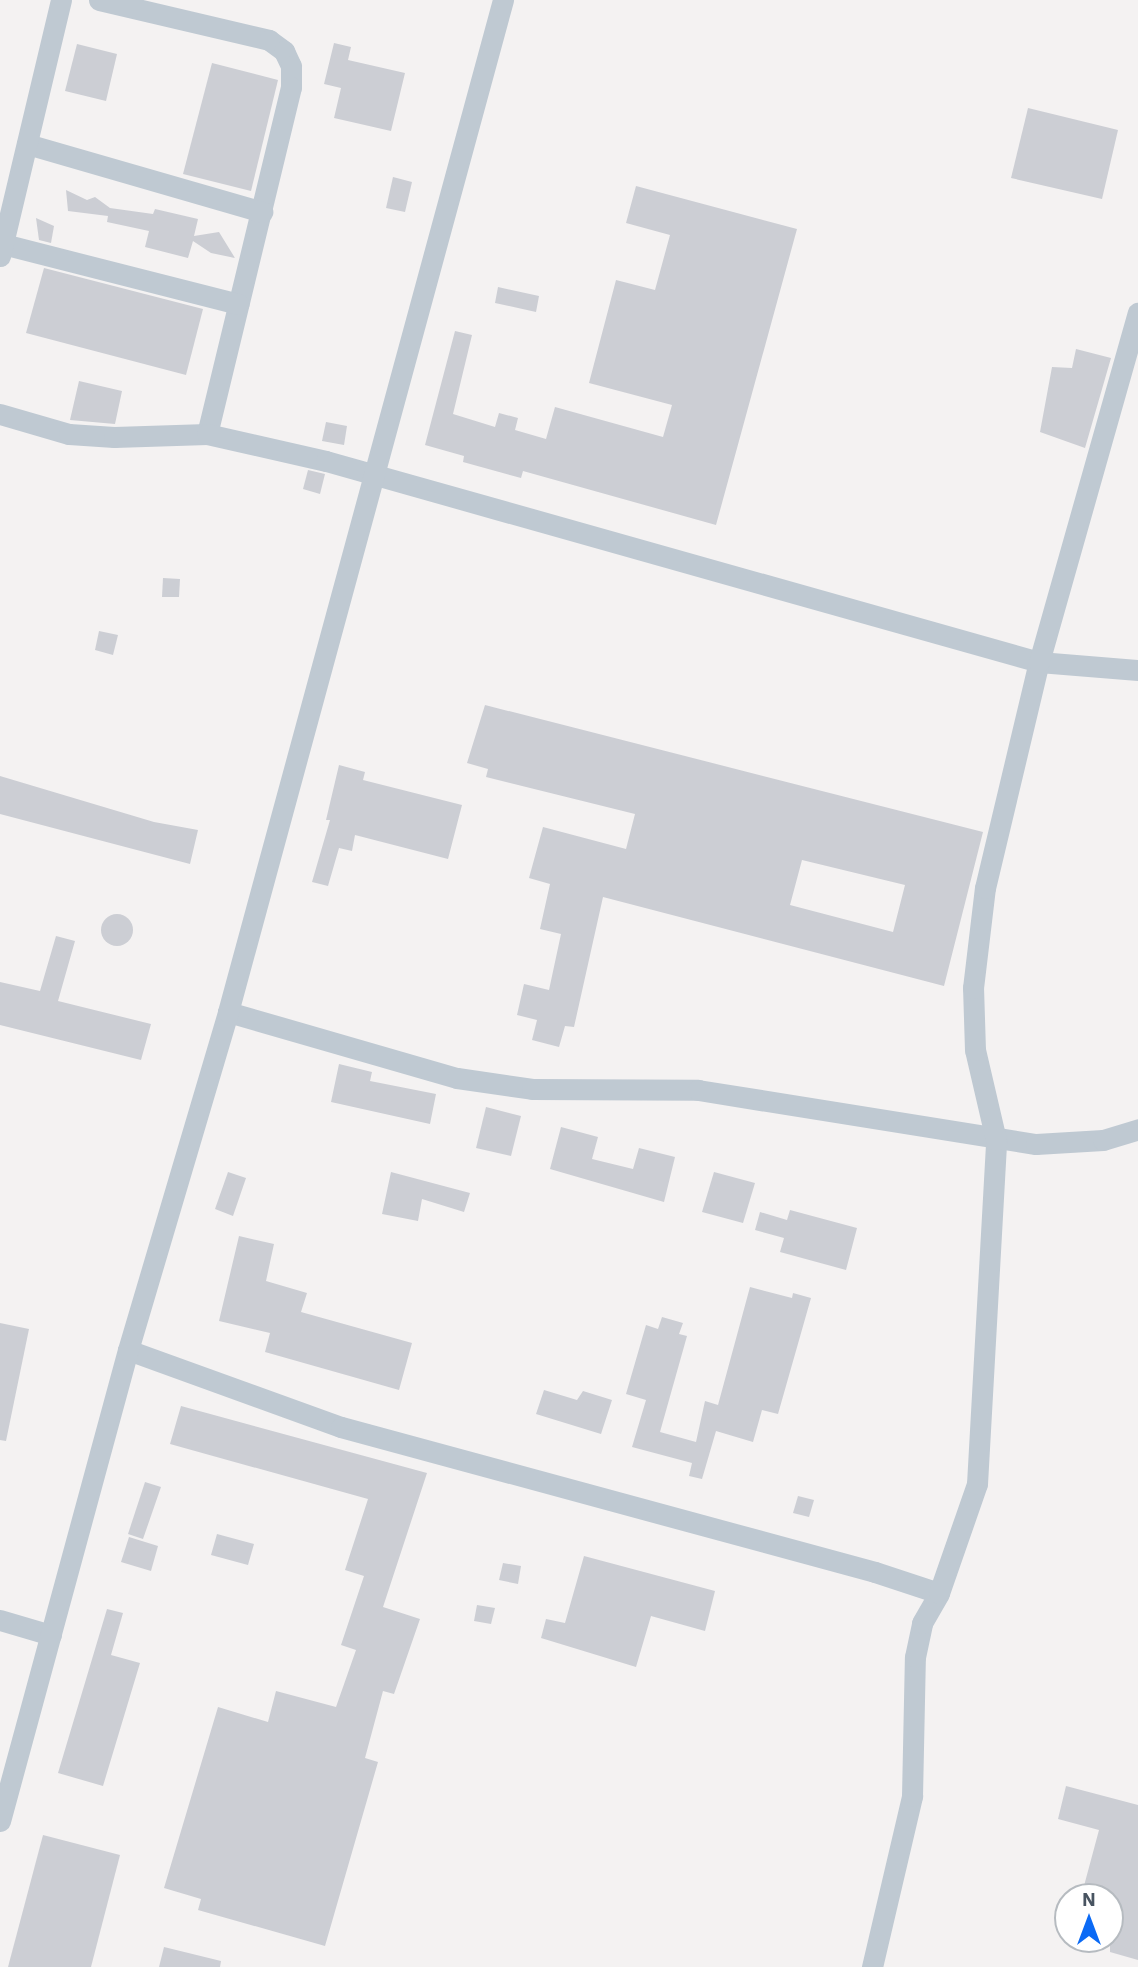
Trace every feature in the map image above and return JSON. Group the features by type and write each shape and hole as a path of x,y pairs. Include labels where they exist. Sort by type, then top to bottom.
{"street":[{"path":"61,0 2,250 238,304"},
{"path":"99,0 240,31 269,40 284,51 291,66 291,87 207,434"},
{"path":"0,1821 128,1350 228,1012 376,476 503,0"},
{"path":"27,144 262,212"},
{"path":"872,1967 912,1796 915,1657 922,1623 939,1593 977,1484 996,1140 975,1050 973,988 985,888 1039,662 1138,313"},
{"path":"0,414 69,434 114,438 207,434 376,476 1039,662 1138,670"},
{"path":"228,1012 457,1078 532,1089 698,1090 996,1140 1074,1144 1138,1129"},
{"path":"128,1350 341,1427 876,1572 939,1593"},
{"path":"0,1620 51,1635"}],"building":[{"path":"334,43 351,47 348,60 405,73 391,131 334,118 341,88 324,84"},
{"path":"77,44 117,54 106,101 65,91"},
{"path":"212,63 278,80 251,191 183,174"},
{"path":"1028,108 1118,130 1102,199 1011,178"},
{"path":"393,177 412,182 405,212 386,208"},
{"path":"636,186 797,229 716,525 523,471 521,478 463,462 464,456 425,445 455,331 472,335 453,414 495,427 499,413 518,418 515,430 546,439 555,407 663,437 672,405 589,383 616,280 655,290 670,235 626,223"},
{"path":"66,190 87,200 95,197 110,208 153,214 155,209 198,219 194,236 219,232 235,258 211,253 193,241 188,258 145,247 149,231 107,222 108,216 68,211"},
{"path":"36,218 54,226 51,243 39,240"},
{"path":"44,268 203,309 186,375 26,333"},
{"path":"498,287 539,296 536,312 495,303"},
{"path":"1076,349 1111,358 1085,448 1040,432 1052,367 1072,368"},
{"path":"79,381 122,391 115,424 70,420"},
{"path":"326,422 347,426 344,445 322,441"},
{"path":"308,470 325,474 320,494 303,489"},
{"path":"163,578 180,579 179,597 162,597"},
{"path":"99,631 118,635 113,655 95,650"},
{"path":"485,705 983,832 944,986 603,897 574,1027 565,1026 559,1047 532,1040 537,1020 517,1015 524,984 549,990 561,934 540,929 550,884 529,878 543,827 626,849 635,814 486,777 488,769 467,763","holes":["802,860 905,885 893,932 790,905"]},
{"path":"339,765 365,772 363,780 462,805 448,859 355,835 352,851 339,848 328,886 312,882 330,820 326,820"},
{"path":"0,776 154,822 198,830 190,864 0,814"},
{"path":"117,914 129,918 133,930 129,942 117,946 105,942 101,930 105,918"},
{"path":"56,936 75,941 58,1001 151,1024 141,1060 0,1025 0,982 40,991"},
{"path":"339,1064 372,1072 370,1081 436,1094 430,1124 331,1102"},
{"path":"486,1107 521,1116 511,1156 476,1148"},
{"path":"561,1127 598,1137 592,1159 633,1169 639,1148 675,1157 664,1202 550,1169"},
{"path":"228,1172 246,1178 233,1216 215,1209"},
{"path":"391,1172 470,1193 464,1212 422,1199 418,1221 382,1214"},
{"path":"714,1172 755,1183 743,1223 702,1212"},
{"path":"790,1210 857,1228 846,1270 780,1252 784,1238 755,1230 760,1212 787,1220"},
{"path":"239,1236 274,1244 266,1281 307,1293 301,1312 412,1343 399,1390 265,1352 270,1333 219,1321"},
{"path":"750,1287 792,1298 793,1293 811,1298 778,1414 762,1410 753,1442 716,1431 702,1479 689,1476 692,1463 632,1447 646,1400 626,1394 646,1325 658,1329 662,1317 683,1323 679,1334 687,1336 660,1432 696,1442 705,1401 718,1405"},
{"path":"0,1323 29,1329 6,1441 0,1440"},
{"path":"544,1390 577,1400 583,1391 612,1400 601,1434 536,1414"},
{"path":"181,1406 427,1473 383,1607 420,1619 394,1694 383,1691 365,1758 378,1762 325,1946 198,1910 201,1899 164,1888 218,1707 268,1722 276,1691 336,1707 356,1650 341,1645 364,1576 345,1570 368,1499 170,1444"},
{"path":"145,1482 161,1487 143,1539 128,1534"},
{"path":"798,1496 814,1500 809,1517 793,1513"},
{"path":"217,1534 254,1544 248,1565 211,1555"},
{"path":"129,1537 158,1546 151,1571 121,1562"},
{"path":"584,1556 715,1591 705,1631 651,1616 636,1667 541,1638 546,1619 565,1623"},
{"path":"503,1563 521,1566 518,1584 499,1580"},
{"path":"477,1605 495,1608 491,1624 474,1621"},
{"path":"107,1609 123,1613 111,1655 140,1663 103,1786 58,1773"},
{"path":"1066,1786 1138,1805 1138,1960 1114,1953 1124,1953 1124,1883 1085,1883 1099,1830 1058,1819"},
{"path":"43,1835 120,1855 91,1967 8,1967"},
{"path":"164,1947 221,1961 220,1967 159,1967"}]}
